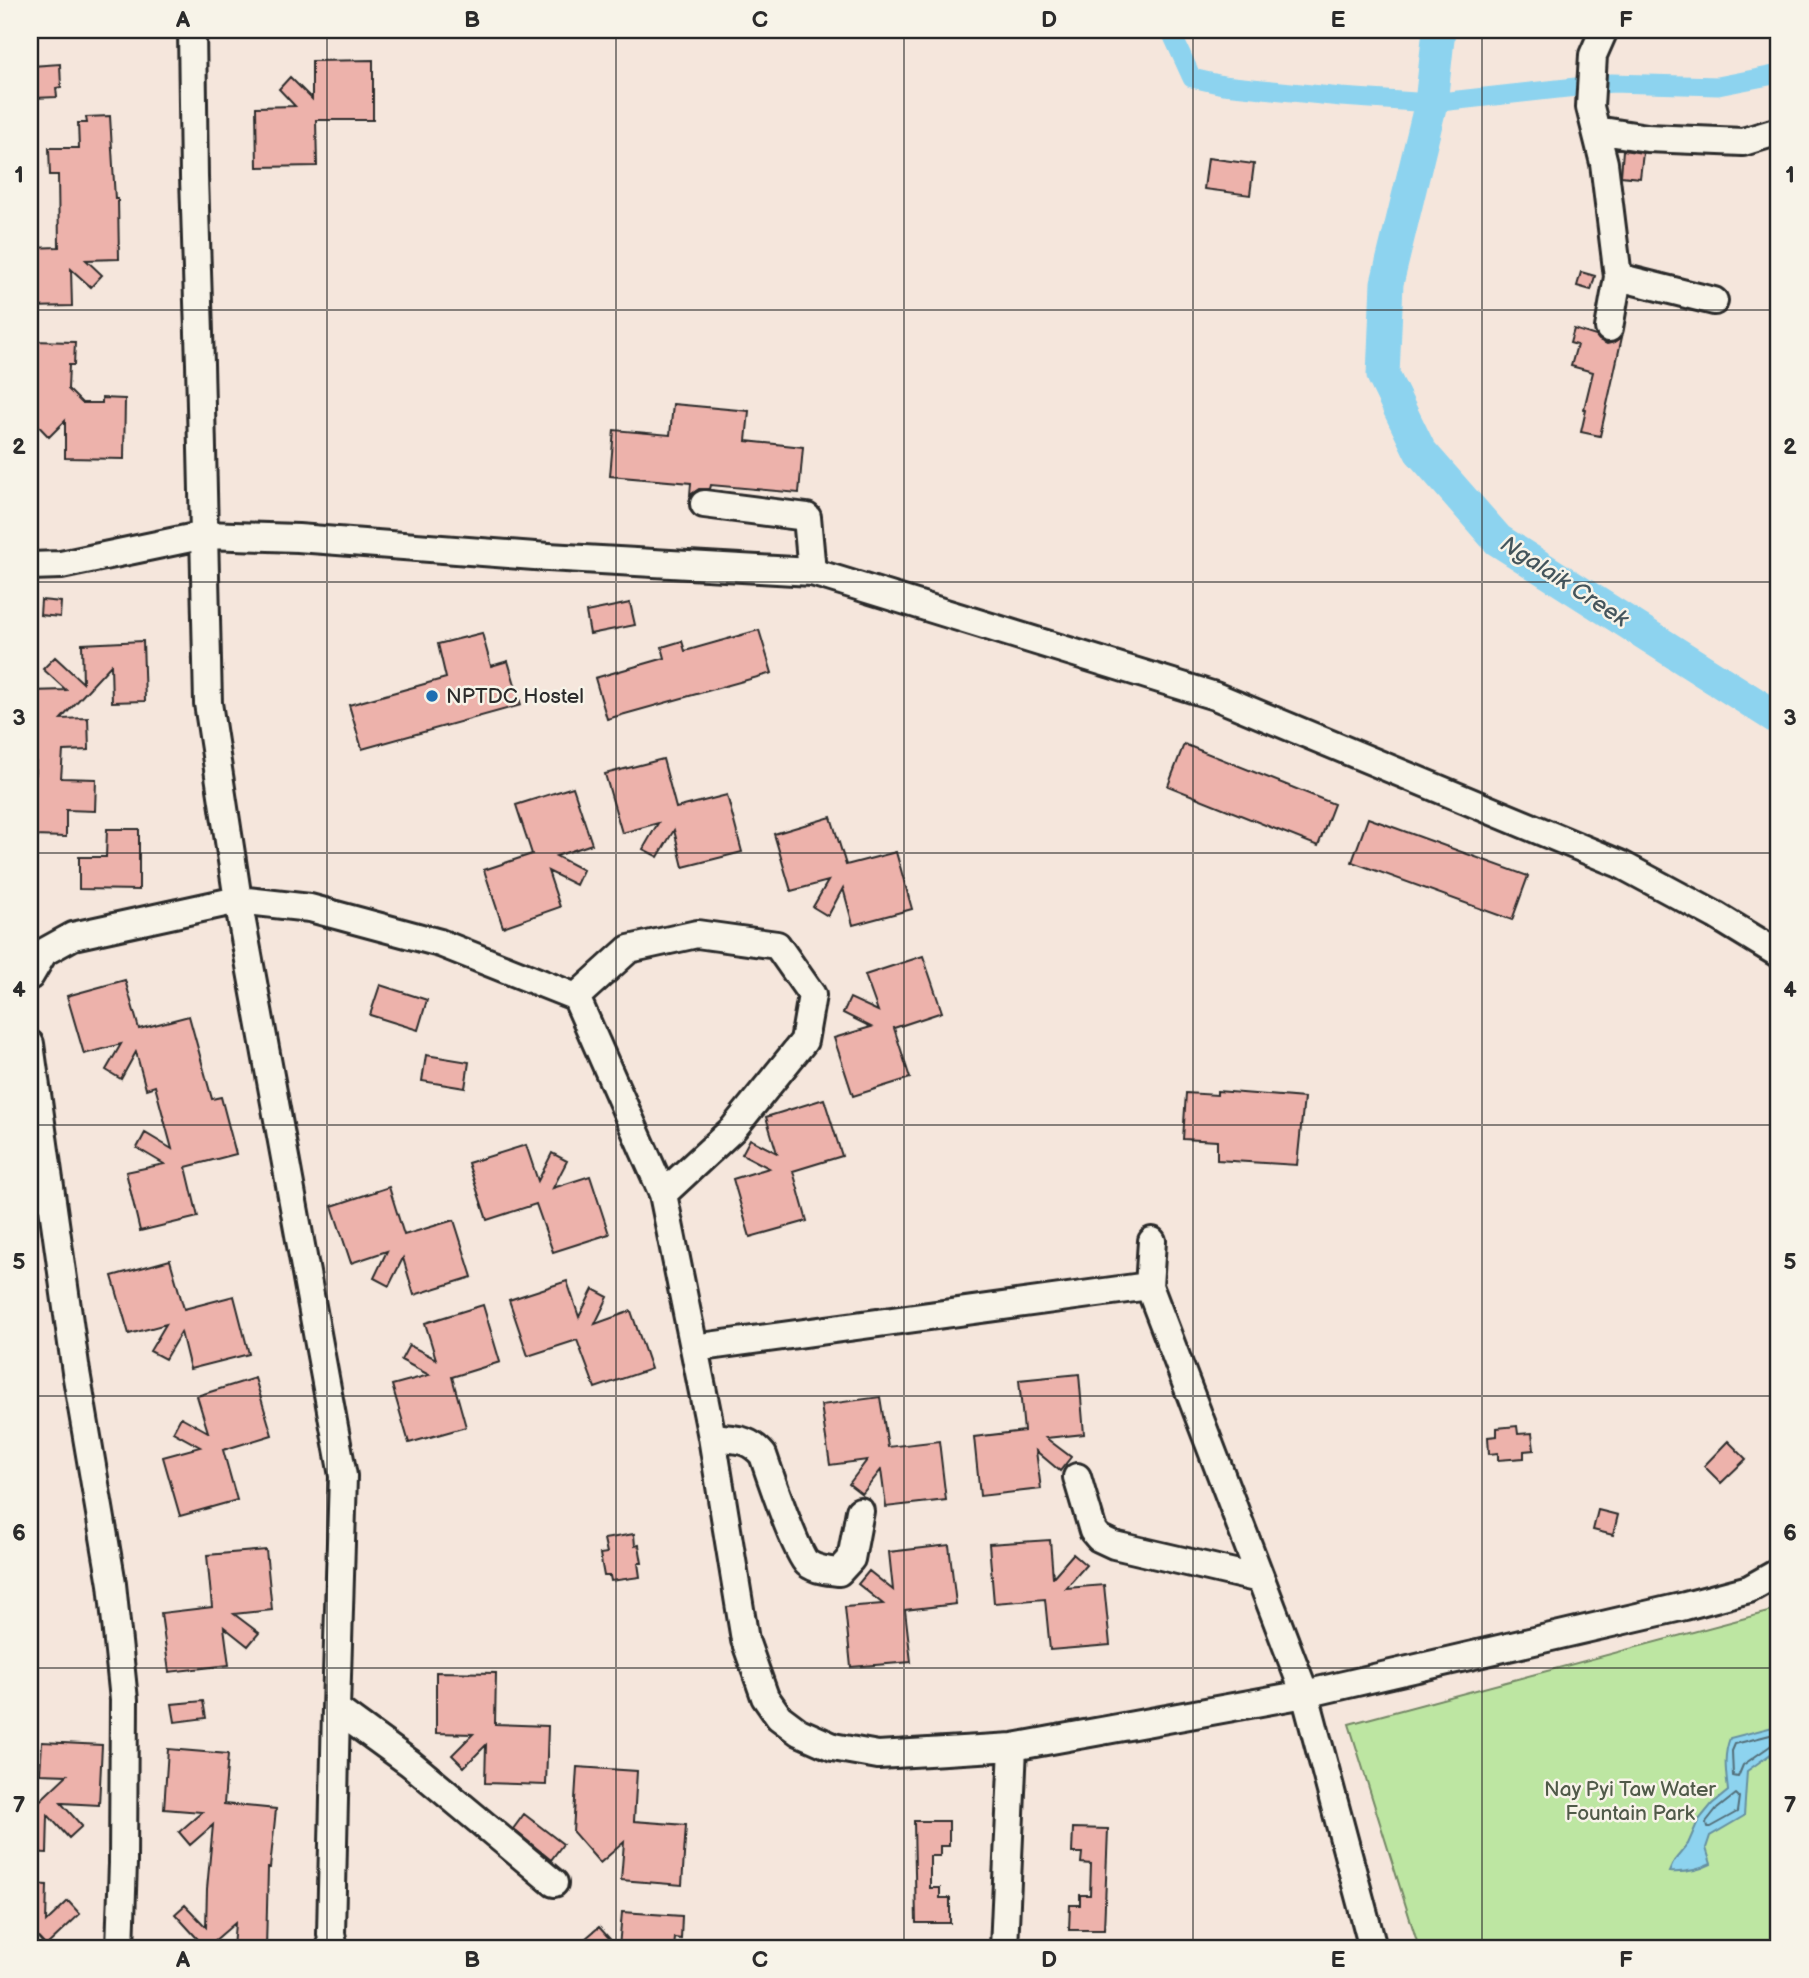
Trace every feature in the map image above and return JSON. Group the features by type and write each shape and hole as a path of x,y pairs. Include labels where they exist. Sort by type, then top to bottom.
{"street":[{"path":"192,30 208,703 238,900 343,1476 331,1934 334,1948"},
{"path":"1604,30 1593,55 1590,107 1604,163 1618,277 1609,328"},
{"path":"1596,130 1647,138 1743,142 1779,131"},
{"path":"1618,277 1714,301"},
{"path":"704,504 807,517 812,572"},
{"path":"30,566 61,565 205,535 298,538 548,557 812,572 1215,696 1620,864 1715,915 1779,954"},
{"path":"30,976 44,952 73,936 238,900 310,908 440,943 576,997 663,1194 712,1437 745,1640 765,1697 779,1717 799,1732 833,1747 878,1755 1013,1747 1305,1694 1685,1606 1749,1589 1779,1572"},
{"path":"576,997 629,949 697,934 777,945 812,995 804,1041 733,1129 663,1194"},
{"path":"30,1044 76,1372 112,1584 124,1700 120,1948"},
{"path":"1152,1241 1149,1286 1305,1694 1374,1948"},
{"path":"694,1348 1149,1286"},
{"path":"712,1437 745,1441 755,1446 763,1455 806,1563 822,1570 839,1572 851,1559 860,1511"},
{"path":"1077,1477 1093,1531 1099,1538 1114,1545 1260,1579"},
{"path":"336,1709 410,1763 554,1883"},
{"path":"1004,1948 1013,1747"}],"green space":[{"name":"Nay Pyi Taw Water Fountain Park","path":"1779,1609 1779,1948 1419,1948 1349,1724"}],"water":[{"path":"1779,1695 1779,1748 1747,1771 1744,1816 1710,1836 1706,1848 1711,1864 1690,1871 1669,1872 1688,1844 1698,1821 1712,1804 1728,1791 1726,1758 1730,1738 1773,1727 1774,1708"}],"building":[{"path":"373,60 373,120 316,120 317,166 257,167 256,107 295,106 279,89 290,77 312,99 312,61"},
{"path":"60,64 61,87 56,88 57,97 34,98 32,66"},
{"path":"110,116 115,199 118,199 119,259 86,260 102,275 91,287 71,269 72,306 30,307 30,248 59,247 58,175 50,175 49,148 79,148 78,123 87,123 86,117"},
{"path":"1623,150 1643,153 1640,178 1621,176"},
{"path":"1208,158 1254,164 1250,195 1204,189"},
{"path":"1581,272 1595,276 1591,290 1577,286"},
{"path":"1574,329 1596,336 1607,344 1622,337 1600,436 1581,432 1593,372 1571,366 1577,345 1570,343"},
{"path":"30,341 75,342 74,365 69,365 68,389 82,403 102,403 102,398 125,399 124,459 65,458 65,421 49,437 30,417"},
{"path":"673,404 749,411 746,441 803,447 799,493 711,485 710,489 699,489 690,495 691,483 610,476 614,430 670,435"},
{"path":"41,600 61,602 60,617 40,615"},
{"path":"630,603 635,625 590,634 586,612"},
{"path":"759,630 772,673 607,719 595,678 665,658 662,647 682,641 685,651"},
{"path":"482,633 491,666 508,661 521,705 362,749 349,705 446,678 438,644"},
{"path":"143,641 145,701 112,702 111,665 61,719 88,718 89,750 63,751 61,778 96,779 95,811 66,810 66,837 33,836 36,751 30,751 30,691 66,690 43,669 55,657 83,683 82,644"},
{"path":"1184,744 1334,804 1318,846 1168,786"},
{"path":"663,759 676,808 727,795 742,852 683,867 674,830 658,857 643,849 658,823 622,833 605,774"},
{"path":"573,787 592,844 556,856 583,870 576,885 548,871 560,907 503,927 484,870 532,854 516,805"},
{"path":"831,817 846,865 896,852 912,909 853,925 843,888 828,916 813,907 828,881 791,891 774,834"},
{"path":"1368,818 1528,876 1512,920 1352,862"},
{"path":"107,829 139,829 139,890 79,889 79,857 106,857"},
{"path":"923,956 942,1012 894,1028 910,1078 853,1096 834,1038 871,1027 843,1013 850,998 878,1011 865,975"},
{"path":"125,980 139,1029 189,1016 212,1099 221,1097 236,1154 186,1167 198,1217 140,1231 126,1172 164,1164 137,1148 145,1133 172,1149 155,1086 146,1089 136,1052 121,1079 106,1070 121,1044 84,1054 67,996"},
{"path":"380,985 427,1000 418,1030 370,1015"},
{"path":"426,1055 469,1062 465,1088 422,1081"},
{"path":"1217,1091 1304,1098 1297,1165 1217,1160 1217,1141 1183,1139 1186,1093 1217,1095"},
{"path":"824,1099 842,1156 793,1171 807,1221 750,1237 733,1179 769,1168 742,1154 750,1139 777,1153 766,1117"},
{"path":"526,1145 538,1181 552,1153 567,1161 553,1188 590,1176 609,1234 553,1252 536,1204 487,1220 468,1163"},
{"path":"389,1187 404,1235 454,1220 472,1277 414,1295 403,1258 389,1286 374,1278 387,1251 351,1263 332,1206"},
{"path":"170,1260 184,1309 234,1296 249,1354 190,1369 181,1332 165,1359 150,1351 166,1324 129,1334 112,1276"},
{"path":"567,1281 579,1317 593,1289 608,1297 595,1324 631,1311 651,1369 595,1388 577,1340 528,1356 509,1300"},
{"path":"483,1305 500,1362 452,1377 466,1427 409,1443 392,1385 429,1375 401,1360 409,1345 436,1359 425,1323"},
{"path":"1079,1374 1084,1434 1046,1438 1071,1457 1060,1471 1036,1451 1041,1489 980,1496 974,1437 1024,1431 1019,1380"},
{"path":"255,1378 272,1435 223,1450 237,1500 180,1516 163,1457 200,1447 173,1432 181,1417 208,1432 197,1396"},
{"path":"880,1397 888,1447 939,1441 946,1500 886,1507 881,1470 862,1494 849,1484 867,1460 830,1465 821,1405"},
{"path":"1517,1426 1518,1434 1532,1433 1534,1450 1524,1451 1524,1458 1498,1460 1498,1453 1489,1454 1488,1437 1497,1436 1497,1428"},
{"path":"1728,1441 1746,1459 1721,1483 1704,1466"},
{"path":"1598,1510 1618,1515 1613,1535 1593,1530"},
{"path":"634,1534 635,1546 639,1545 642,1563 638,1563 640,1577 611,1581 610,1576 604,1576 600,1554 607,1553 604,1539"},
{"path":"1050,1540 1053,1577 1073,1554 1086,1565 1066,1588 1104,1585 1110,1645 1050,1650 1045,1599 994,1603 989,1544"},
{"path":"949,1545 956,1604 905,1610 911,1662 851,1667 845,1607 883,1604 858,1584 869,1571 893,1590 889,1552"},
{"path":"266,1550 272,1610 234,1614 259,1633 248,1646 224,1627 229,1665 169,1672 161,1613 212,1607 207,1555"},
{"path":"436,1672 496,1673 495,1724 548,1726 546,1785 485,1783 486,1745 464,1767 452,1755 473,1734 436,1733"},
{"path":"203,1701 206,1718 175,1722 172,1704"},
{"path":"42,1742 102,1745 99,1805 61,1803 82,1826 69,1838 48,1815 47,1853 30,1852 30,1810 67,1775 40,1774"},
{"path":"168,1749 228,1754 224,1804 276,1809 268,1868 266,1948 233,1948 235,1923 206,1948 175,1914 185,1905 206,1927 213,1825 190,1845 179,1832 202,1812 164,1809"},
{"path":"577,1767 637,1771 634,1821 686,1825 682,1885 621,1880 624,1842 600,1863 573,1832"},
{"path":"524,1814 563,1844 551,1860 513,1829"},
{"path":"914,1821 949,1821 949,1846 940,1846 940,1856 930,1856 930,1888 940,1888 940,1898 950,1898 950,1923 916,1923"},
{"path":"1073,1828 1108,1829 1104,1930 1069,1930 1070,1905 1080,1905 1080,1895 1090,1895 1091,1864 1081,1863 1082,1853 1072,1853"},
{"path":"30,1884 47,1885 46,1922 68,1901 80,1914 46,1946 30,1929"},
{"path":"622,1912 682,1916 681,1939 675,1938 674,1948 619,1948"},
{"path":"599,1927 618,1948 595,1948 586,1938"}],"waterway":[{"path":"1170,30 1192,78 1223,85 1341,97 1431,103 1612,83 1718,86 1779,74"},
{"name":"Ngalaik Creek","path":"1439,30 1431,103 1387,283 1383,375 1420,451 1498,540 1779,719"}],"place":[{"name":"NPTDC Hostel","path":"432,696"}]}
